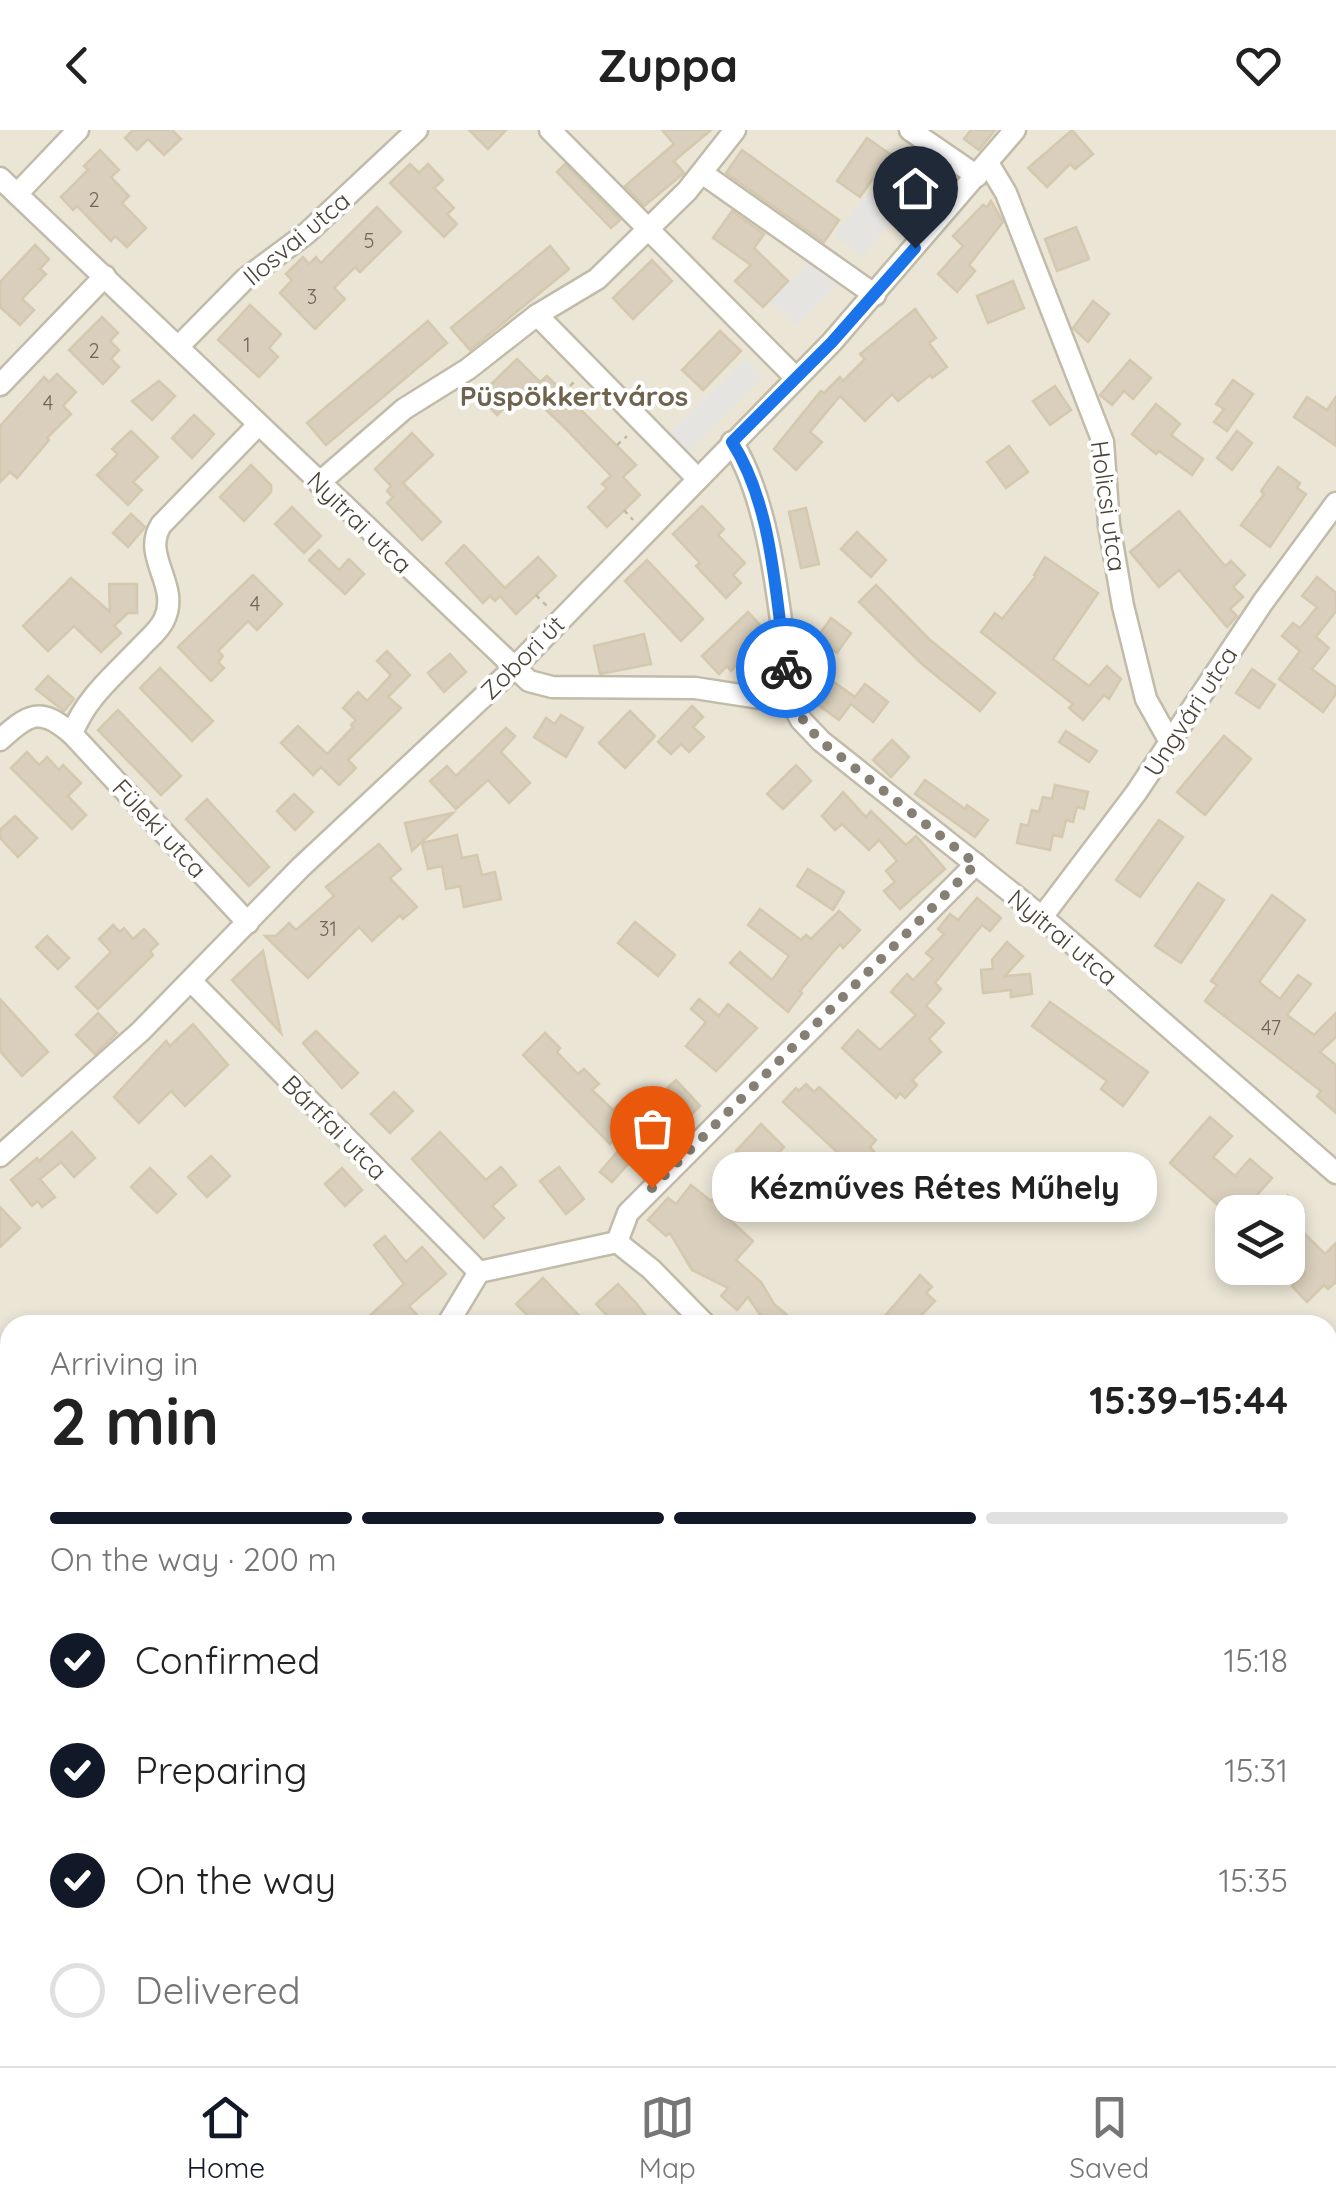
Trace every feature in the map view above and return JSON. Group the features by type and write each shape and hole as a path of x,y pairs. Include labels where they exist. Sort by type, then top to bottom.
{"street":[{"path":"17,194 78,130"},
{"name":"Ilosvai utca","path":"178,347 246,279 307,233 416,130"},
{"path":"550,130 796,378"},
{"path":"319,483 404,409 468,369 537,315 597,278 649,230 702,173 735,130"},
{"path":"910,130 982,170"},
{"name":"Zobori út","path":"0,1156 192,982 394,777 514,668 875,295 1015,130"},
{"name":"Holicsi utca","path":"982,170 1006,193 1104,442 1109,525 1123,606 1146,700 1170,742"},
{"path":"702,173 875,295"},
{"name":"Nyitrai utca","path":"0,178 529,681 552,686 695,688 792,703"},
{"path":"0,386 105,276"},
{"path":"537,315 697,478"},
{"path":"72,734 88,702 162,624 169,596 156,558 154,536 258,425"},
{"name":"Nyitrai utca","path":"732,442 755,494 769,555 792,703 801,720 822,742 1042,917 1336,1173"},
{"name":"Ungvári utca","path":"1042,917 1103,839 1263,602 1336,503"},
{"name":"Füleki utca","path":"0,740 29,717 43,715 55,719 248,923"},
{"path":"617,1242 628,1213 976,864"},
{"name":"Bártfai utca","path":"192,982 479,1272"},
{"path":"453,1315 479,1272 617,1242"},
{"path":"617,1242 696,1315"}],"path":[{"path":"617,446 635,428"},
{"path":"624,510 632,519"},
{"path":"536,595 545,604"}],"shaded area":[{"path":"0,130 1336,130 1336,1315 0,1315"},
{"path":"900,157 927,180 861,257 834,234"},
{"path":"814,256 840,282 797,326 770,301"},
{"path":"745,359 763,378 687,453 668,434"}],"building":[{"path":"133,130 172,130 181,139 164,155 148,139 137,150 125,138"},
{"path":"469,130 506,130 488,149"},
{"path":"662,130 711,130 674,161 684,173 644,206 625,186 674,144"},
{"path":"971,130 995,130 979,150 964,139"},
{"path":"1072,130 1093,154 1075,169 1070,164 1047,187 1028,168"},
{"path":"867,138 890,154 860,197 837,181"},
{"path":"100,150 119,170 111,177 129,196 122,203 146,228 127,247 115,236 111,241 77,206 73,210 61,197 88,170 84,166"},
{"path":"742,150 839,220 824,242 726,173"},
{"path":"410,164 419,173 428,164 443,180 434,188 454,208 447,214 457,224 444,237 390,183"},
{"path":"565,164 620,220 611,228 557,172"},
{"path":"991,201 1003,222 969,265 975,271 957,292 938,274 963,246 953,236"},
{"path":"377,207 401,232 360,272 355,267 334,288 345,299 315,329 280,293 292,280 286,274 303,257 309,264 316,257 321,263"},
{"path":"732,211 764,234 754,248 788,281 763,307 735,281 751,265 713,238"},
{"path":"1076,227 1089,259 1057,271 1045,239"},
{"path":"35,245 49,259 40,269 46,274 22,299 34,310 20,325 0,307 0,282"},
{"path":"550,246 569,269 470,350 451,328"},
{"path":"652,260 672,281 633,319 613,298"},
{"path":"1013,281 1024,308 988,323 977,296"},
{"path":"1093,301 1109,314 1088,342 1073,328"},
{"path":"250,305 281,334 269,348 278,357 259,377 218,340"},
{"path":"915,309 936,338 929,343 947,367 932,378 930,375 898,401 892,394 865,421 840,396 810,432 822,442 796,470 774,449 821,391 824,393 840,377 843,381 865,359 860,354"},
{"path":"102,317 118,333 110,341 119,350 111,359 119,367 103,384 69,350"},
{"path":"428,321 447,343 326,445 307,423"},
{"path":"720,331 741,351 703,390 682,370"},
{"path":"517,359 540,382 547,376 636,465 623,477 640,495 607,527 588,507 607,488 602,484 611,476 563,426 538,402 534,405 526,397 521,403 516,397 497,415 479,396"},
{"path":"1130,360 1151,378 1133,399 1124,391 1112,405 1100,395"},
{"path":"57,374 76,392 63,406 71,414 17,478 10,472 0,482 0,426 44,377 49,382"},
{"path":"1233,380 1253,394 1227,431 1214,422 1224,409 1216,404"},
{"path":"159,381 175,396 152,420 132,401"},
{"path":"1055,386 1071,410 1050,425 1033,401"},
{"path":"1307,397 1327,410 1336,397 1336,446 1294,417"},
{"path":"1156,404 1180,424 1171,435 1203,459 1192,475 1132,434"},
{"path":"194,415 214,434 192,458 172,438"},
{"path":"131,431 158,457 133,482 142,490 128,505 97,475 118,454 112,449"},
{"path":"1237,431 1252,443 1232,470 1217,458"},
{"path":"412,433 433,455 403,483 441,522 422,540 387,503 393,497 387,491 391,486 375,469"},
{"path":"1009,446 1028,472 1006,488 987,462"},
{"path":"251,465 271,485 271,492 244,521 220,497"},
{"path":"1278,467 1300,483 1297,488 1306,494 1270,547 1241,525"},
{"path":"702,506 724,529 718,535 745,563 733,575 741,583 726,598 673,534"},
{"path":"292,507 321,536 304,553 275,524"},
{"path":"806,508 819,564 801,568 789,512"},
{"path":"1179,511 1225,566 1231,561 1245,575 1233,587 1243,597 1230,609 1237,616 1227,627 1179,570 1159,587 1130,552"},
{"path":"131,514 145,527 128,547 113,533"},
{"path":"857,532 886,560 871,577 841,549"},
{"path":"464,545 505,588 538,557 556,576 516,614 500,596 495,601 490,596 483,603 446,563"},
{"path":"319,550 339,570 349,559 364,574 345,594 309,560"},
{"path":"1045,557 1098,593 1053,659 1089,686 1107,666 1121,679 1109,699 1104,695 1083,720 1069,708 1073,704 981,632 995,613 1002,619 1036,576"},
{"path":"647,560 703,619 681,641 625,581"},
{"path":"253,575 282,604 257,630 248,621 218,651 223,656 218,662 224,668 211,681 178,647"},
{"path":"1317,577 1336,593 1336,611 1316,637 1329,648 1312,669 1336,687 1336,694 1323,712 1279,679 1300,651 1282,636 1293,623 1300,628 1317,607 1302,596"},
{"path":"71,578 110,612 109,584 137,584 137,613 128,613 114,626 121,633 101,652 74,626 48,651 23,626"},
{"path":"876,585 929,639 995,693 980,711 923,665 859,602"},
{"path":"748,612 760,625 755,630 761,637 748,649 753,654 740,667 737,664 731,671 727,666 719,674 702,656"},
{"path":"831,618 851,633 837,653 817,638"},
{"path":"644,634 651,664 600,674 594,646"},
{"path":"387,651 410,675 388,697 401,708 348,760 356,768 339,785 321,767 313,775 281,743 298,726 327,754 356,720 343,708 358,692 367,701 391,675 377,661"},
{"path":"450,654 466,672 444,692 428,673"},
{"path":"160,668 213,721 192,741 140,688"},
{"path":"1252,669 1275,685 1259,708 1236,693"},
{"path":"48,676 74,699 64,711 36,689"},
{"path":"834,682 855,697 865,684 888,702 873,722 851,704 839,720 817,704"},
{"path":"692,706 703,717 693,727 704,737 689,752 681,744 671,754 658,742"},
{"path":"118,710 181,776 161,795 98,730"},
{"path":"630,711 655,736 625,768 599,743"},
{"path":"561,715 583,728 566,757 534,737 546,718 555,724"},
{"path":"506,728 515,736 501,752 530,783 509,803 488,780 456,809 430,781 447,766 456,776"},
{"path":"1066,731 1097,751 1089,762 1059,742"},
{"path":"1224,736 1251,759 1205,815 1177,792"},
{"path":"892,740 909,757 891,777 873,760"},
{"path":"27,752 39,765 47,757 59,770 63,765 81,783 68,796 86,815 72,829 11,768"},
{"path":"796,765 811,781 783,809 767,794"},
{"path":"925,780 965,809 967,805 988,820 975,837 915,794"},
{"path":"1055,785 1088,792 1084,809 1077,807 1073,822 1066,820 1062,837 1053,835 1050,850 1017,843 1021,824 1028,826 1032,810 1039,812 1043,797 1052,799"},
{"path":"843,792 866,817 871,811 906,845 916,836 945,869 900,909 884,891 895,882 886,871 897,861 879,840 869,850 842,824 835,830 822,816"},
{"path":"294,794 313,812 295,830 277,811"},
{"path":"207,799 269,867 249,886 186,819"},
{"path":"453,813 412,851 405,823"},
{"path":"15,816 37,838 18,857 0,838 0,830"},
{"path":"1159,820 1183,837 1140,897 1116,880"},
{"path":"457,835 462,858 477,855 482,875 495,872 501,899 464,907 460,886 446,889 442,866 428,869 422,843"},
{"path":"379,844 401,869 390,878 417,907 403,919 400,915 372,941 359,927 308,978 265,936 276,936 289,923 296,930 334,896 326,887"},
{"path":"808,869 844,892 833,910 797,886"},
{"path":"1198,883 1224,900 1181,963 1155,946"},
{"path":"1272,895 1305,920 1259,982 1280,999 1298,975 1311,984 1287,1015 1314,1035 1336,1013 1336,1037 1320,1052 1336,1065 1336,1113 1317,1096 1321,1091 1205,1001 1217,985 1211,981"},
{"path":"977,898 1001,918 990,931 982,925 935,983 941,989 926,1006 944,1023 929,1039 941,1052 912,1080 917,1085 905,1098 900,1093 896,1098 842,1048 858,1030 880,1050 916,1015 891,992 907,974 913,980 933,959 926,953 944,934 938,929 950,914 958,920"},
{"path":"760,909 801,940 806,935 811,939 839,911 860,930 843,948 840,944 800,991 788,1012 730,963 740,952 772,980 789,956 748,925"},
{"path":"635,922 675,955 658,976 618,943"},
{"path":"113,925 120,932 124,928 133,939 144,929 158,944 150,951 153,955 98,1009 76,987 111,952 99,939"},
{"path":"47,936 69,958 58,969 36,947"},
{"path":"1007,942 1023,956 1005,976 1030,974 1032,994 1011,997 1011,990 983,993 981,970 993,969 992,960"},
{"path":"263,951 281,1033 232,980"},
{"path":"0,999 48,1052 22,1076 0,1051"},
{"path":"699,999 719,1016 728,1004 757,1028 716,1071 686,1046 706,1022 691,1009"},
{"path":"1050,1002 1148,1072 1123,1106 1101,1089 1107,1081 1032,1026"},
{"path":"98,1013 117,1033 95,1054 76,1035"},
{"path":"193,1024 228,1065 185,1106 171,1091 139,1123 114,1097 166,1041 170,1046"},
{"path":"316,1031 358,1073 342,1088 303,1043"},
{"path":"545,1033 578,1074 584,1069 599,1084 592,1090 613,1110 618,1105 633,1119 610,1144 523,1055"},
{"path":"676,1080 700,1106 687,1119 662,1093"},
{"path":"806,1084 814,1092 819,1087 876,1140 870,1147 877,1155 870,1162 875,1167 865,1178 783,1102 796,1088 799,1091"},
{"path":"394,1092 413,1111 390,1133 371,1114"},
{"path":"1210,1117 1232,1136 1213,1157 1235,1176 1250,1159 1272,1178 1257,1195 1215,1195 1215,1202 1170,1163"},
{"path":"761,1124 784,1147 759,1174 736,1151"},
{"path":"72,1132 95,1158 74,1177 61,1162 40,1179 55,1197 42,1207 38,1201 32,1206 11,1180"},
{"path":"440,1132 486,1180 501,1167 516,1185 492,1206 504,1218 484,1238 412,1159"},
{"path":"617,1152 629,1163 612,1182 600,1172"},
{"path":"211,1156 230,1176 207,1197 188,1177"},
{"path":"559,1167 584,1199 566,1214 540,1181"},
{"path":"150,1168 176,1194 157,1213 131,1187"},
{"path":"342,1168 362,1190 345,1206 325,1184"},
{"path":"691,1185 733,1215 729,1219 753,1241 736,1260 761,1282 774,1304 787,1315 760,1315 748,1297 737,1310 721,1296 728,1288 692,1270 670,1233 666,1236 648,1220 668,1198 676,1204"},
{"path":"0,1207 20,1228 0,1247"},
{"path":"1305,1234 1325,1254 1336,1243 1336,1282 1328,1289 1324,1285 1307,1302 1292,1286 1305,1285"},
{"path":"385,1236 406,1262 422,1247 446,1274 409,1306 417,1315 371,1315 404,1284 374,1245"},
{"path":"920,1275 932,1287 926,1293 935,1301 922,1315 886,1315"},
{"path":"543,1278 578,1315 527,1315 516,1304"},
{"path":"618,1284 645,1315 606,1315 596,1304"}],"way so far":[{"path":"652,1188 976,864 822,742 801,720 792,703 786,668"}],"place":[{"name":"Kézműves Rétes Műhely","path":"652,1188"}],"district":[{"name":"Püspökkertváros","path":"574,395"}],"route":[{"path":"786,668 769,555 755,494 732,442 832,342 915,248"}]}
